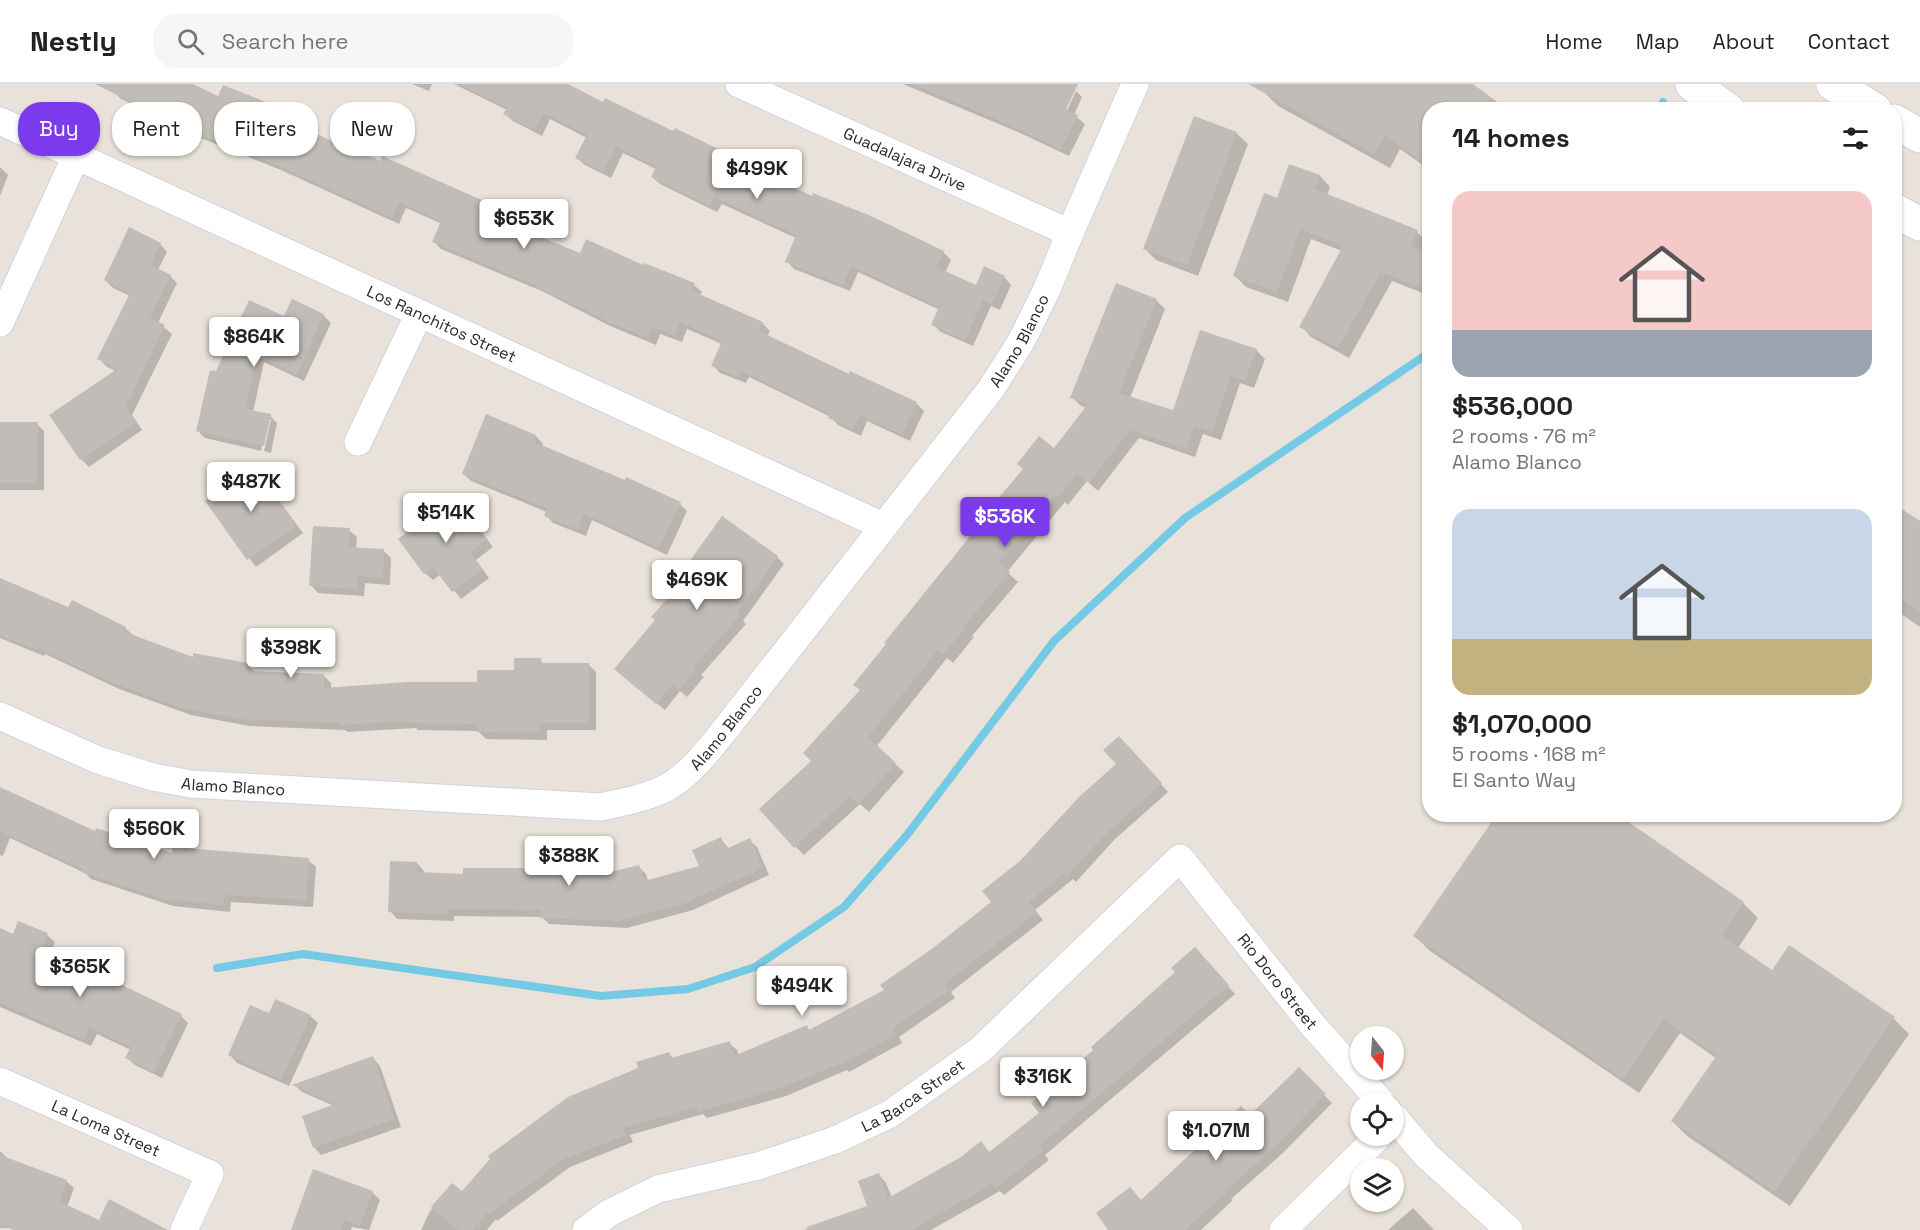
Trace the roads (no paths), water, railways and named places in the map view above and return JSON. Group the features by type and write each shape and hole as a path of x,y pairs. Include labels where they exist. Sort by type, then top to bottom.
{"main road":[{"path":"1692,84 1717,102"},
{"path":"1833,84 1862,102"},
{"path":"1902,126 1920,136"},
{"path":"1902,214 1920,224"}],"street":[{"name":"Guadalajara Drive","path":"739,84 1070,233"},
{"name":"Alamo Blanco","path":"0,716 98,760 153,777 191,784 600,807 638,799 668,787 697,763 724,731 991,389 1022,340 1047,290 1135,84"},
{"name":"Los Ranchitos Street","path":"0,121 18,129"},
{"name":"Los Ranchitos Street","path":"76,156 883,526"},
{"path":"0,323 76,156"},
{"path":"358,442 419,314"},
{"name":"Rio Doro Street","path":"1180,858 1366,1092"},
{"name":"La Barca Street","path":"585,1230 609,1213 658,1190 758,1166 835,1140 890,1114 980,1050 1180,858"},
{"name":"La Loma Street","path":"0,1081 210,1174 184,1230"},
{"name":"Rio Doro Street","path":"1404,1134 1509,1230"},
{"path":"1283,1230 1362,1146"}],"waterway":[{"path":"217,968 303,954 601,996 688,989 755,967 844,907 907,835 1054,641 1185,518 1422,357"}]}
